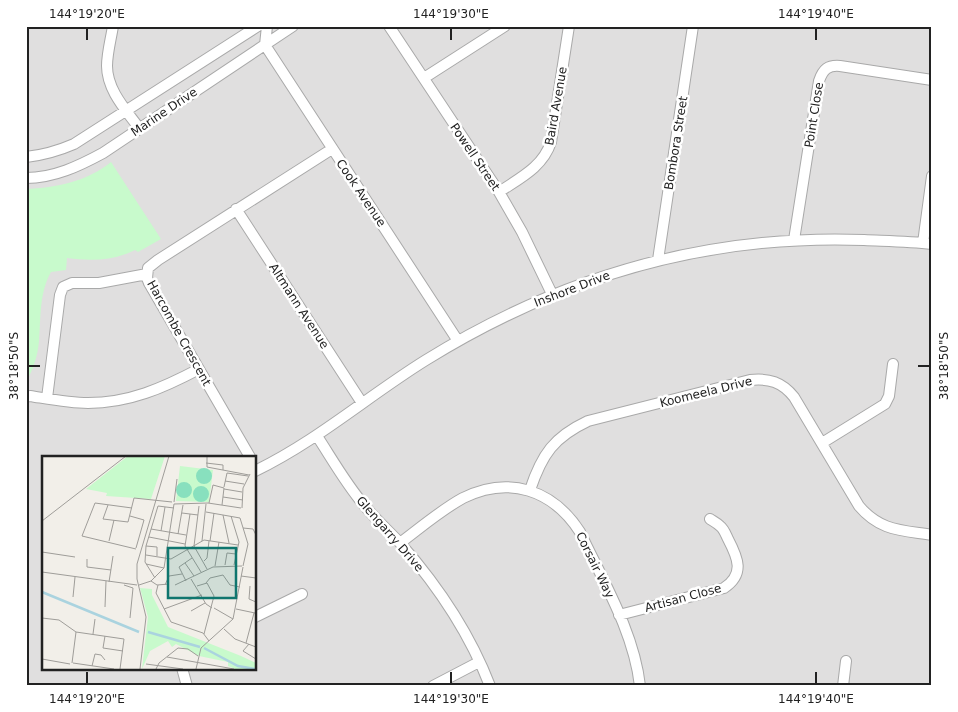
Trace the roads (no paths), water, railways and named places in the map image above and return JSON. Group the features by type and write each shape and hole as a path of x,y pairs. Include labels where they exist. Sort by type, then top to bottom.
{"street":[{"path":"113,26 107,66 108,75 114,91 139,128"},
{"name":"Marine Drive","path":"26,157 58,151 74,144 258,26"},
{"path":"265,45 267,26"},
{"name":"Marine Drive","path":"26,178 64,172 82,165 293,26"},
{"name":"Powell Street","path":"389,26 499,192 522,232 552,294"},
{"path":"424,78 505,26"},
{"name":"Baird Avenue","path":"499,192 537,166 548,150 569,26"},
{"name":"Bombora Street","path":"658,260 693,26"},
{"name":"Cook Avenue","path":"265,45 458,341"},
{"name":"Point Close","path":"794,240 819,81 825,69 831,66 840,66 932,80"},
{"name":"Harcombe Crescent","path":"249,456 149,283 148,268 236,209 332,149"},
{"path":"928,244 932,176"},
{"name":"Altmann Avenue","path":"236,209 362,403"},
{"name":"Inshore Drive","path":"256,469 316,436 410,370 458,341 552,294 592,279 658,260 740,245 794,240 839,239 928,244"},
{"path":"47,398 60,295 63,287 72,283 104,282 147,274"},
{"path":"822,443 884,404 890,391 893,364"},
{"path":"26,397 86,403 115,402 147,394 198,369"},
{"name":"Koomeela Drive","path":"530,490 538,466 544,456 553,446 577,427 588,421 750,380 769,380 780,383 794,397 859,506 871,518 889,528 932,535"},
{"name":"Glengarry Drive","path":"316,436 350,489 400,543 446,604 467,638 490,686"},
{"name":"Corsair Way","path":"400,543 444,510 486,489 516,487 530,490 553,503 573,520 580,532 619,615 633,652 640,686"},
{"name":"Artisan Close","path":"619,615 724,588 731,583 738,569 736,554 721,526 710,519"},
{"path":"256,617 302,594"},
{"path":"843,686 846,661"},
{"path":"433,686 479,662"},
{"path":"183,670 188,686"}]}
